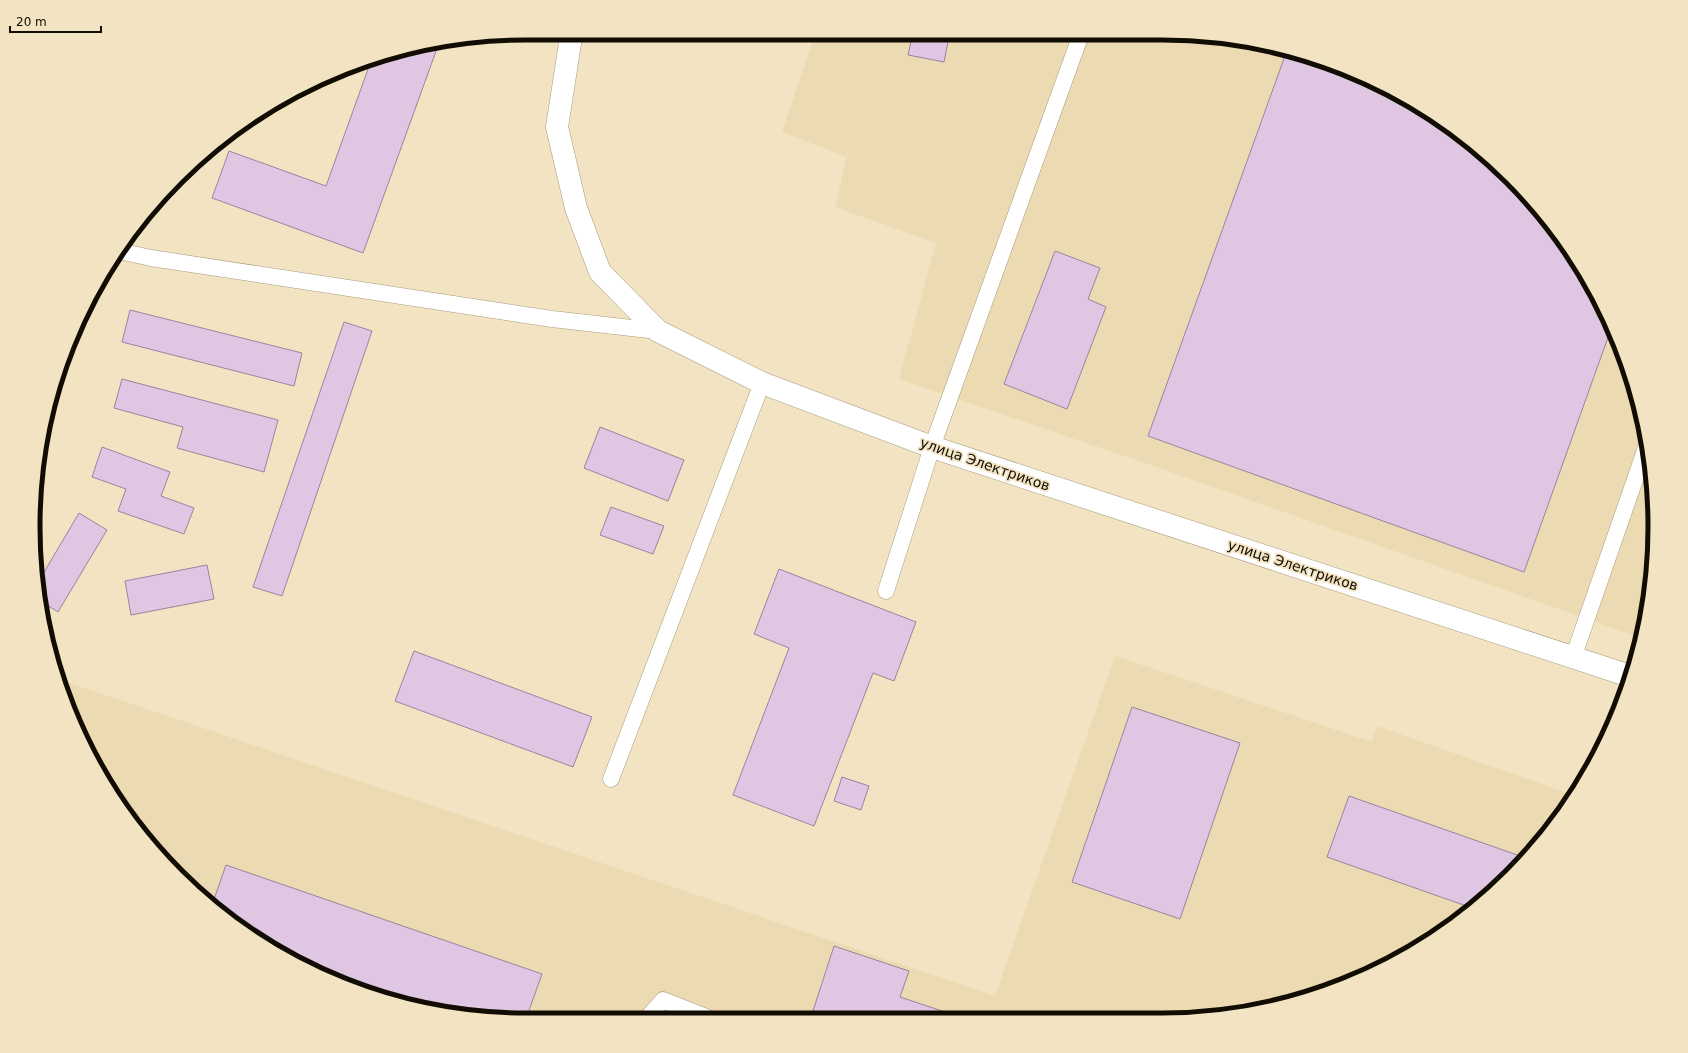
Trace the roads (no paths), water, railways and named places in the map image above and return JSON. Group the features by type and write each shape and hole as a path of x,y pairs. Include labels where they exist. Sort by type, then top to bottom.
{"street":[{"name":"улица Электриков","path":"571,40 557,127 576,208 600,272 658,331 762,383 932,447 1625,674"}],"lane":[{"path":"886,592 932,447 1079,40"},
{"path":"125,252 151,258 544,317 658,331"},
{"path":"611,779 762,383"},
{"path":"1573,658 1643,457"},
{"path":"652,1013 663,1000 696,1013"}]}
